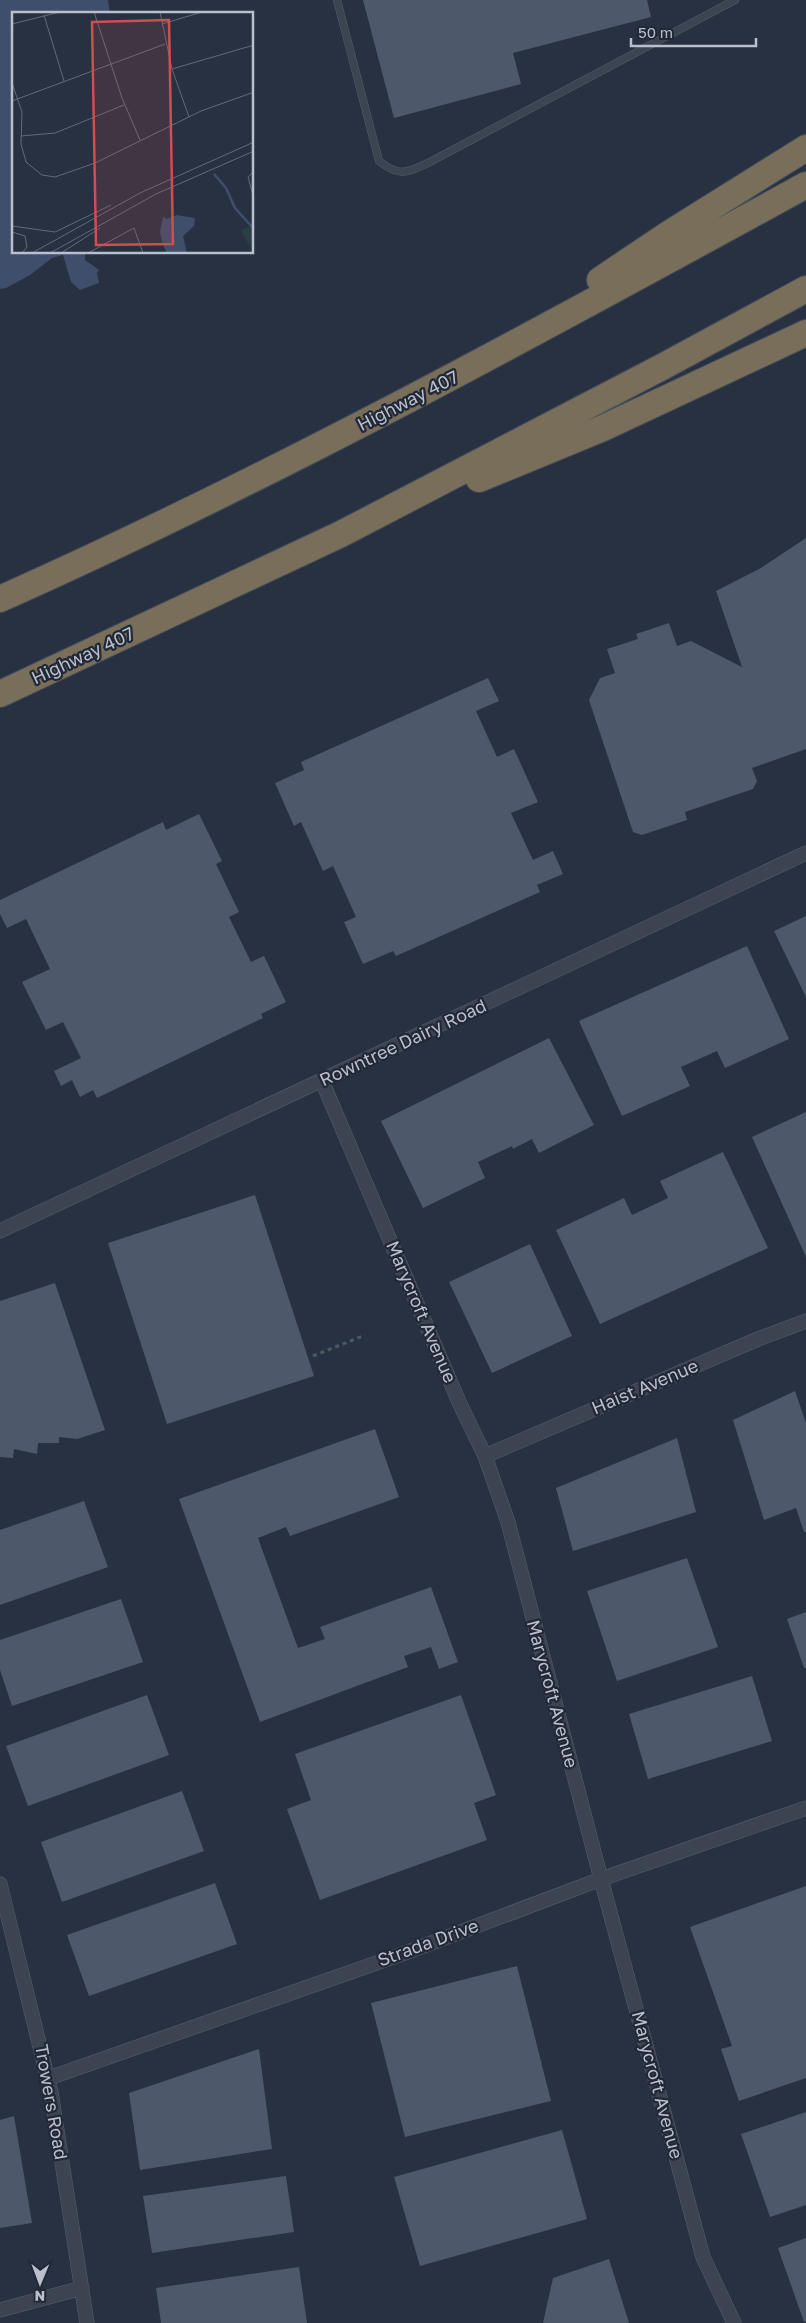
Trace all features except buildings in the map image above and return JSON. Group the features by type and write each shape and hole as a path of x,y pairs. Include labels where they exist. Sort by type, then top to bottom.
{"highway":[{"path":"459,374 670,234 806,148"},
{"name":"Highway 407","path":"0,599 233,489 459,374 806,184"},
{"name":"Highway 407","path":"0,694 341,534 662,367 806,289"},
{"path":"341,534 603,428 806,333"}],"street":[{"name":"Rowntree Dairy Road","path":"0,1231 806,853"},
{"name":"Marycroft Avenue","path":"322,1081 459,1402 485,1456 508,1522 601,1879 703,2257 734,2323"},
{"name":"Haist Avenue","path":"485,1456 758,1339 806,1321"},
{"name":"Strada Drive","path":"49,2078 405,1952 601,1879 806,1808"},
{"name":"Trowers Road","path":"0,1884 49,2078 87,2323"},
{"path":"0,2310 82,2288"}],"lane":[{"path":"337,0 379,161 390,169 401,172 428,163 735,0"}],"path":[{"path":"313,1356 365,1335"}],"water":[{"path":"0,0 108,0 110,12 12,12 12,254 85,254 85,260 99,270 97,273 99,283 80,290 71,282 63,255 52,258 30,275 6,288 0,289"}]}
